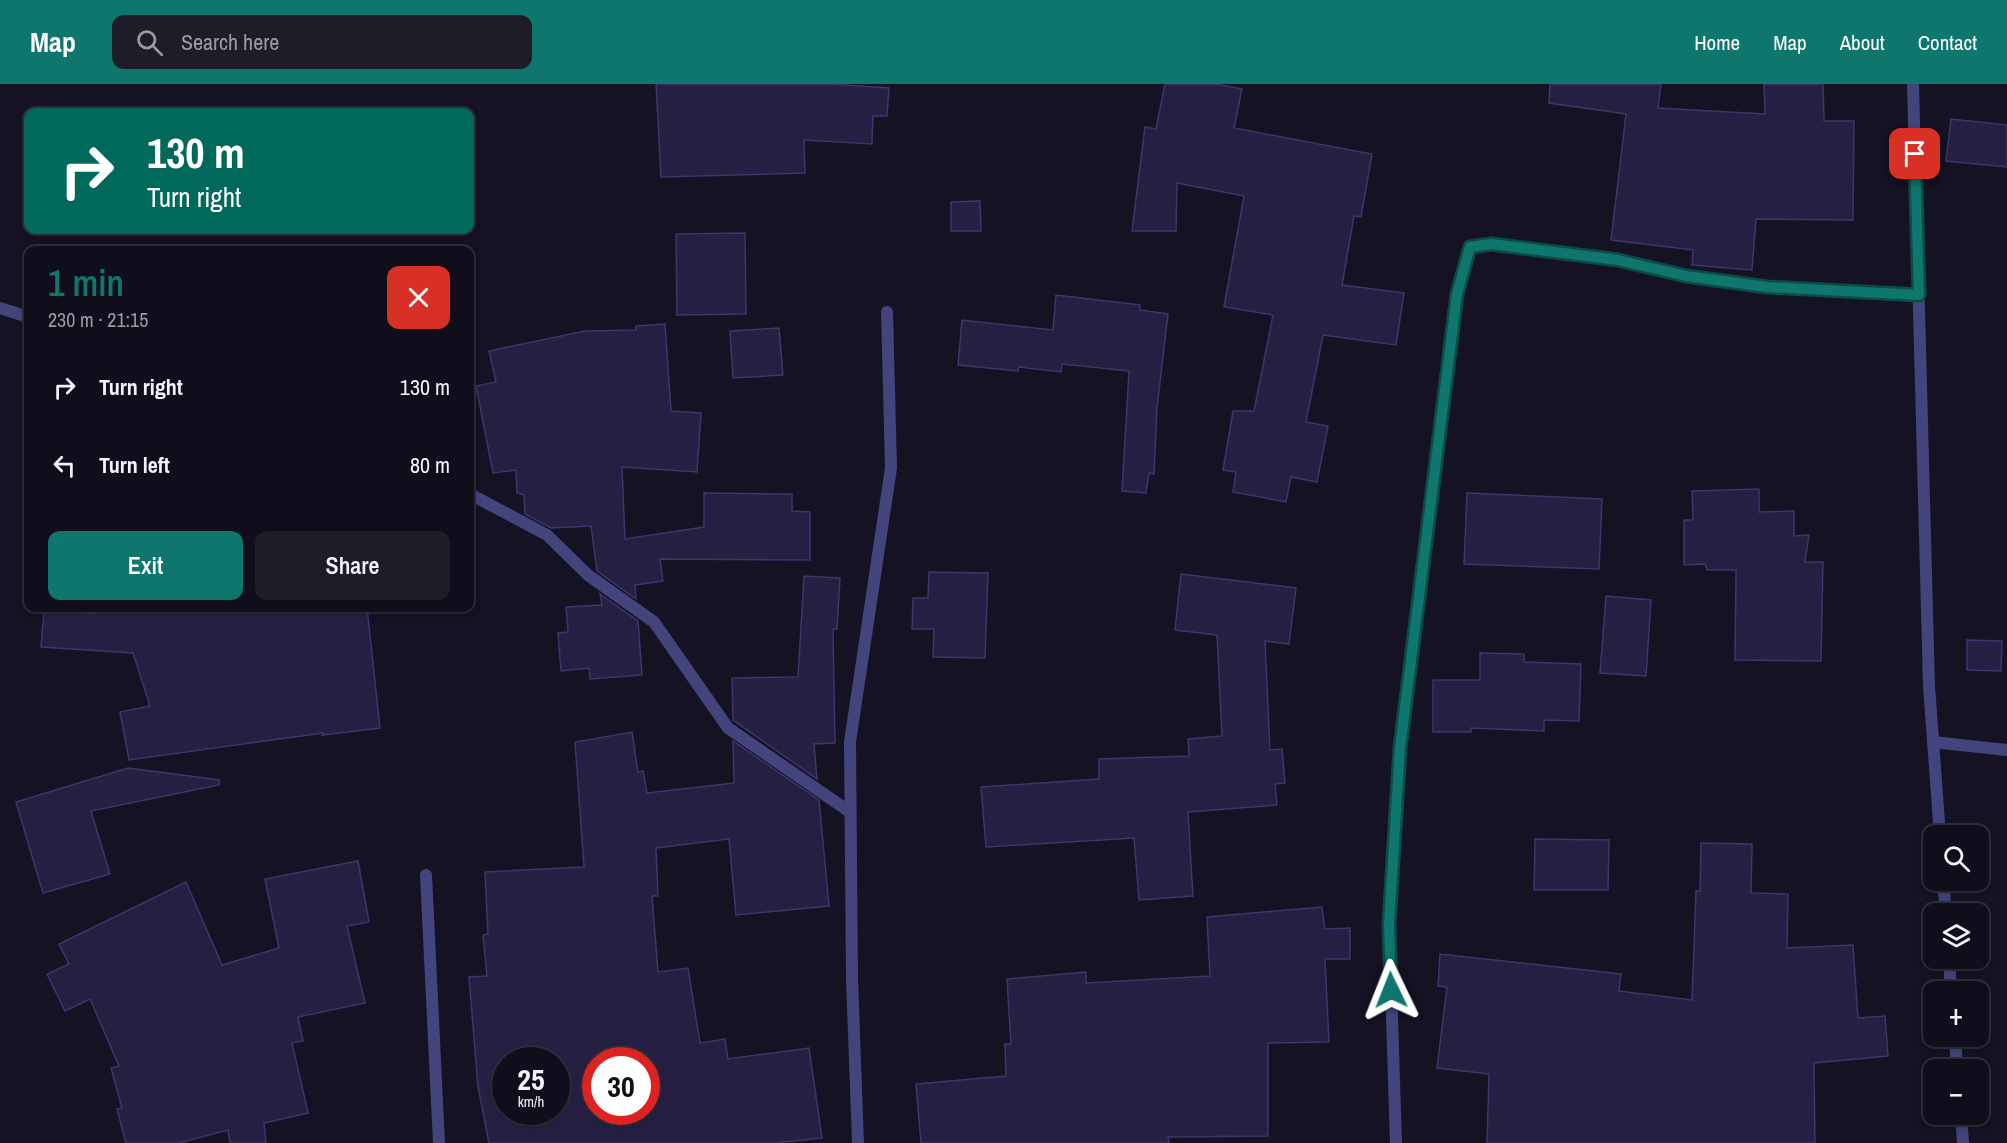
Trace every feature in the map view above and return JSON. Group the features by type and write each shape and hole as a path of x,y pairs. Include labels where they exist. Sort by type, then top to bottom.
{"street":[{"path":"1913,84 1929,686 1939,825"},
{"path":"1396,1143 1389,924 1400,748 1457,294 1470,247 1491,244 1618,260 1686,276 1767,287 1919,295"},
{"path":"0,308 24,316"},
{"path":"858,1143 852,980 850,742 891,468 887,312"},
{"path":"474,496 547,535 588,575 654,622 728,728 850,812"},
{"path":"1933,742 2007,750"},
{"path":"426,875 438,1143"},
{"path":"1961,1125 1963,1143"}],"building":[{"path":"656,84 831,84 889,88 887,116 873,116 872,144 804,140 805,173 661,177"},
{"path":"1165,84 1216,84 1242,89 1234,128 1372,154 1361,217 1354,216 1342,285 1404,293 1396,345 1323,335 1306,422 1328,426 1317,482 1291,477 1286,502 1233,492 1236,472 1223,470 1233,411 1254,411 1273,315 1224,307 1244,196 1177,183 1176,231 1132,231 1145,127 1156,129"},
{"path":"1550,84 1661,84 1658,108 1765,114 1764,84 1823,84 1824,121 1854,121 1853,220 1756,219 1752,270 1692,265 1693,250 1611,240 1626,114 1549,103"},
{"path":"1951,119 2007,125 2007,167 1946,161"},
{"path":"980,201 981,231 951,231 951,202"},
{"path":"745,233 746,314 677,315 676,234"},
{"path":"1056,295 1140,305 1140,310 1168,314 1157,408 1154,474 1149,473 1146,493 1122,491 1129,371 1062,364 1061,372 1019,367 1018,371 958,365 962,320 1053,330"},
{"path":"665,324 671,411 701,413 697,472 622,467 625,539 704,527 704,493 792,494 792,511 810,512 810,560 660,559 663,581 635,585 636,599 597,571 591,526 551,528 525,514 524,495 517,493 516,470 493,473 476,386 496,382 489,351 585,331 636,330 636,326"},
{"path":"779,328 783,375 733,378 730,331"},
{"path":"1759,489 1759,512 1794,511 1794,536 1809,535 1805,562 1823,562 1821,661 1735,660 1736,570 1707,570 1705,564 1684,565 1684,520 1693,520 1692,491"},
{"path":"1467,493 1602,499 1599,569 1464,564"},
{"path":"929,572 988,573 985,658 933,657 934,629 912,629 913,598 928,598"},
{"path":"1181,574 1296,588 1289,644 1265,641 1270,750 1282,749 1285,783 1275,784 1277,805 1188,812 1193,896 1139,900 1134,838 986,847 981,787 1099,779 1099,759 1189,756 1188,739 1222,736 1217,635 1175,630"},
{"path":"804,576 840,578 837,629 833,629 835,743 814,744 817,779 733,720 732,678 798,677"},
{"path":"600,594 638,621 642,675 590,679 589,668 561,671 558,633 568,632 566,607 602,605"},
{"path":"1606,596 1651,600 1646,676 1600,673"},
{"path":"44,612 95,614 95,612 367,612 380,728 322,735 323,733 129,760 120,712 150,706 133,653 41,647"},
{"path":"1967,640 2002,641 2001,671 1967,670"},
{"path":"1480,653 1524,654 1524,662 1581,664 1579,721 1544,720 1544,731 1471,728 1471,732 1433,732 1433,680 1480,680"},
{"path":"632,732 638,772 643,771 647,793 734,783 733,741 819,800 829,906 736,915 729,839 656,848 658,896 652,896 658,972 688,968 700,1043 725,1039 728,1059 809,1048 822,1138 774,1143 489,1143 478,1087 469,977 487,976 483,935 488,934 485,872 584,867 575,742"},
{"path":"128,768 219,780 219,785 91,811 110,874 43,893 16,802"},
{"path":"1535,839 1609,840 1608,890 1534,890"},
{"path":"1701,843 1752,844 1751,893 1788,894 1787,948 1853,945 1858,1018 1885,1016 1888,1056 1814,1063 1815,1143 1487,1143 1489,1074 1437,1068 1447,987 1438,986 1440,954 1621,974 1619,991 1692,1000 1696,891 1700,891"},
{"path":"358,861 369,922 347,926 365,1003 298,1017 303,1041 292,1043 308,1113 264,1123 266,1143 230,1143 228,1130 179,1143 126,1143 117,1109 122,1108 111,1068 119,1066 90,999 65,1011 47,974 69,964 59,944 186,882 222,965 279,948 265,879"},
{"path":"1322,907 1325,929 1350,928 1350,959 1325,959 1329,1042 1268,1043 1268,1136 1168,1137 1169,1143 921,1143 916,1084 1006,1076 1005,1044 1011,1044 1007,979 1086,972 1086,983 1210,976 1207,917"}],"route":[{"path":"1391,990 1389,924 1400,748 1457,294 1470,247 1491,244 1618,260 1686,276 1767,287 1919,295 1915,154"}]}
